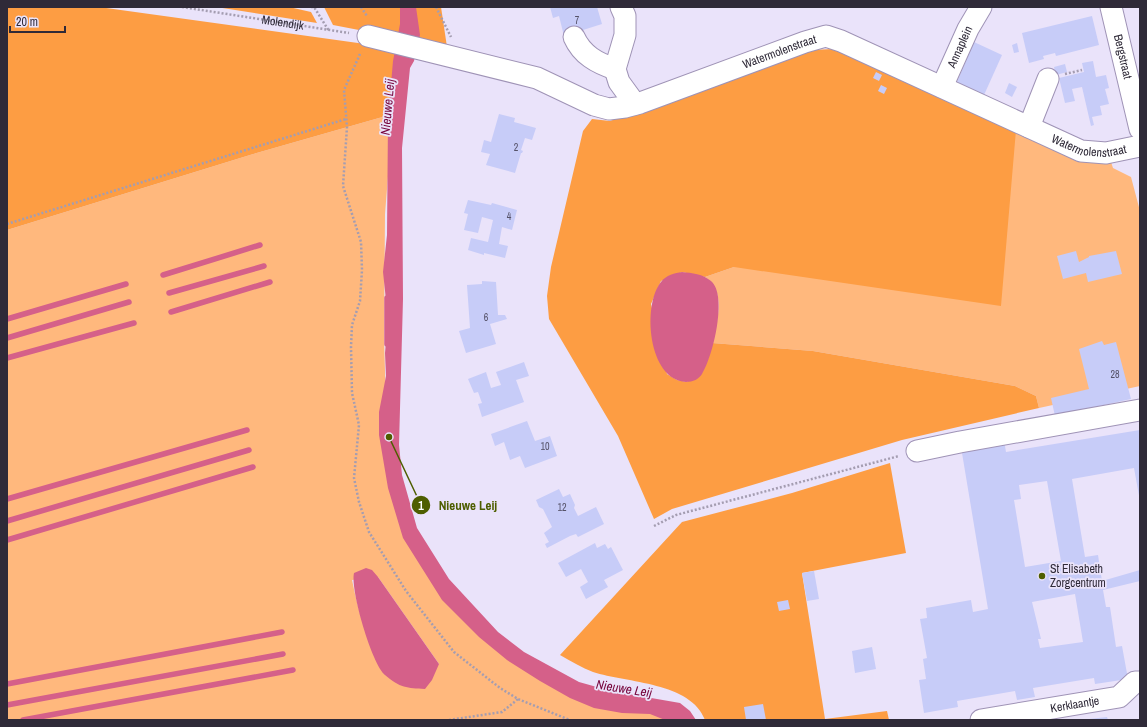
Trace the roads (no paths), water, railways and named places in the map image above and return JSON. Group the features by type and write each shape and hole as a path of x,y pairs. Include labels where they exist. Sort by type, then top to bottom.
{"street":[{"path":"621,7 625,16 625,35 615,69 619,82 635,104"},
{"name":"Annaplein","path":"942,88 968,29 981,7"},
{"name":"Bergstraat","path":"1111,7 1140,129"},
{"name":"Watermolenstraat","path":"375,38 537,78 594,105 609,109 635,104 804,42 826,36 841,41 1081,151 1106,153 1140,146"},
{"path":"574,37 586,54 594,61 615,69"},
{"path":"1029,127 1048,79"},
{"path":"917,451 1140,410"},
{"name":"Kerklaantje","path":"979,720 1119,697 1135,682 1140,682"}],"waterway":[{"path":"163,275 260,245"},
{"path":"169,293 264,266"},
{"path":"171,312 270,282"},
{"path":"7,319 126,284"},
{"name":"Nieuwe Leij","path":"387,298 387,344"},
{"path":"7,338 129,302"},
{"path":"7,358 134,323"},
{"path":"7,499 247,430"},
{"path":"7,521 249,450"},
{"path":"7,540 253,467"},
{"path":"7,684 282,632"},
{"path":"7,705 283,654"},
{"path":"23,720 293,670"}],"place":[{"name":"Nieuwe Leij","path":"389,437"},
{"name":"St Elisabeth Zorgcentrum","path":"1042,576"}]}
